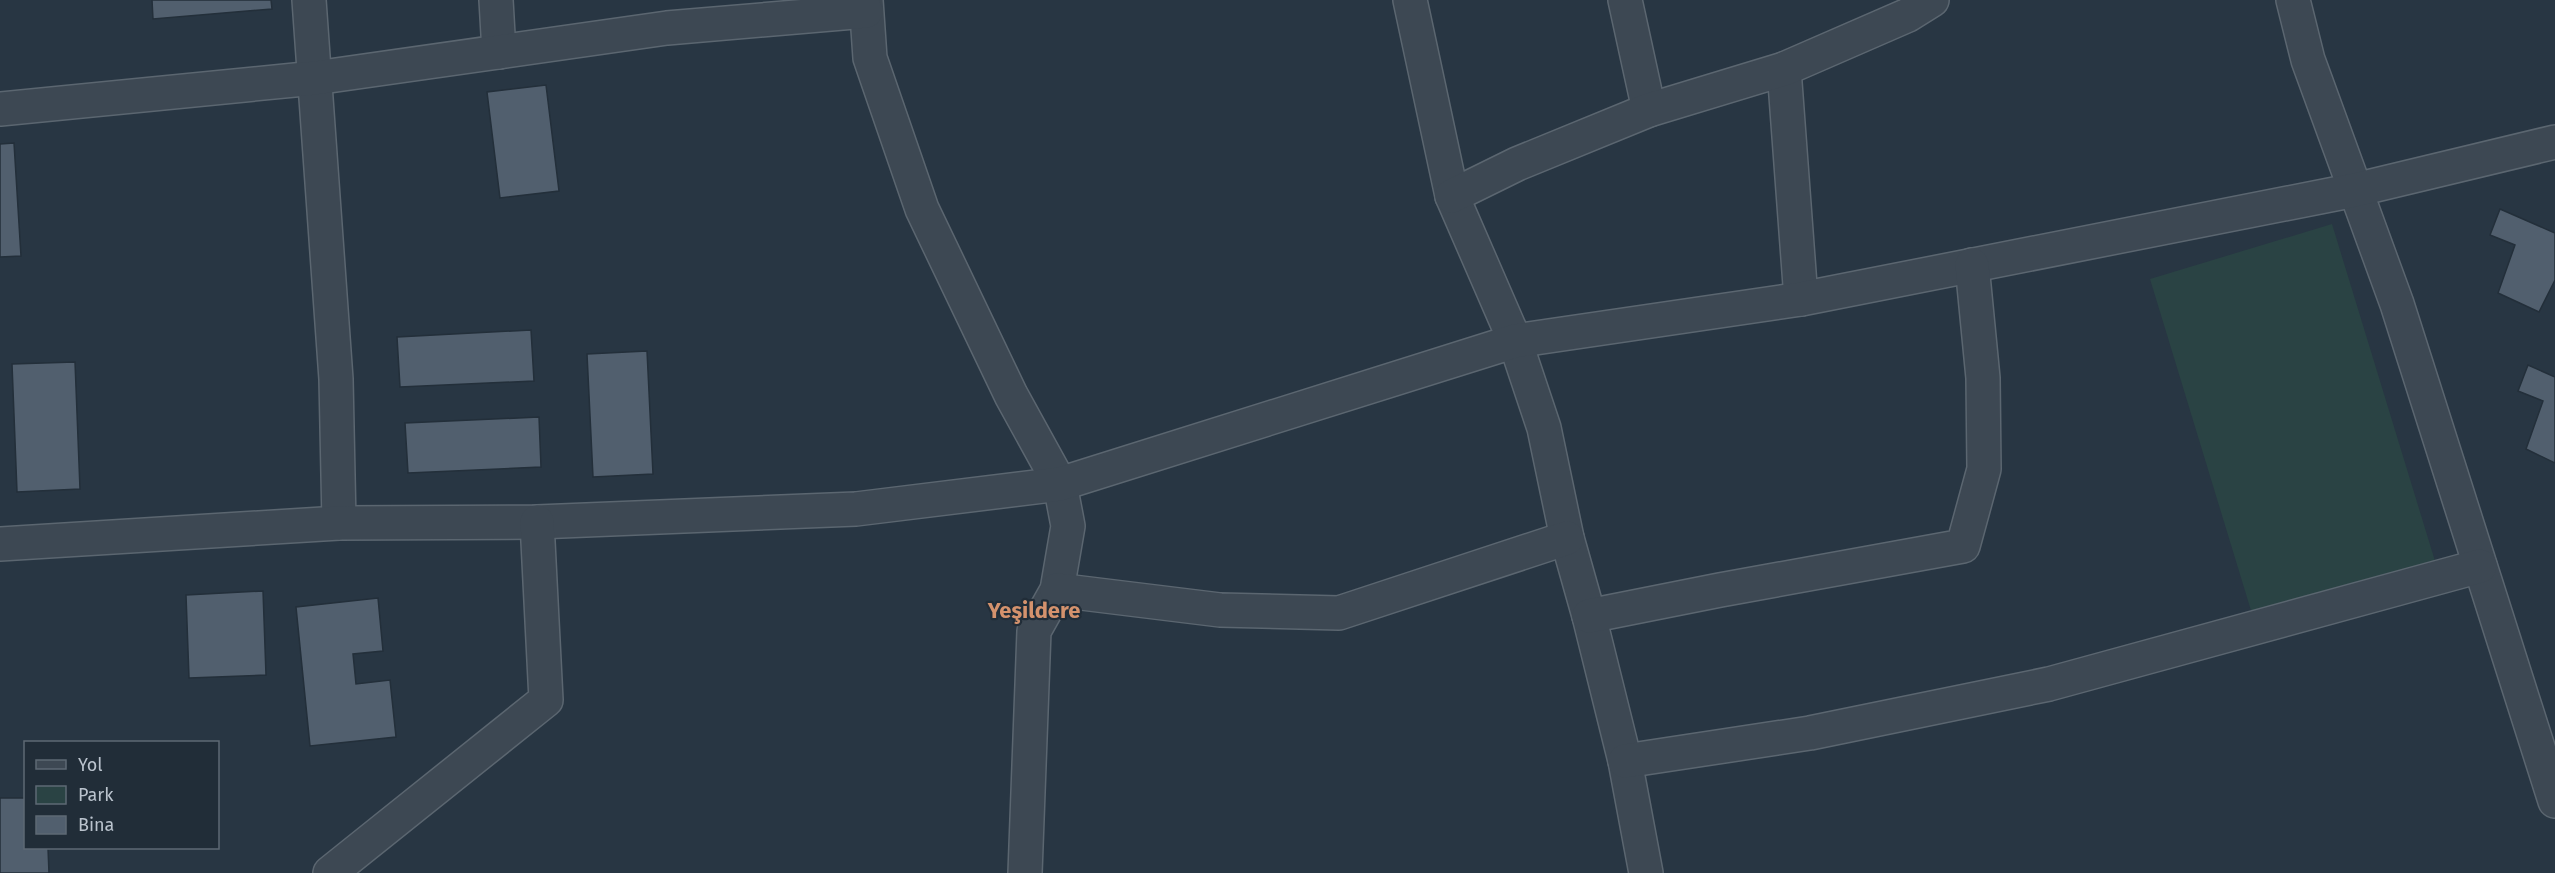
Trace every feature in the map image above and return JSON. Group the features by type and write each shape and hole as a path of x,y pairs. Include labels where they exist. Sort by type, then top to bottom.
{"street":[{"path":"309,0 336,379 339,523"},
{"path":"496,0 499,52"},
{"path":"1410,0 1452,196 1515,341 1544,428 1567,538 1625,761 1646,873"},
{"path":"1625,0 1649,110"},
{"path":"2293,0 2308,60 2397,304 2555,801"},
{"path":"0,110 315,78 667,28 866,5 870,58 922,209 1011,395 1060,484 1068,526 1058,590 1034,631 1025,873"},
{"path":"1452,196 1517,164 1649,110 1784,69 1914,5"},
{"path":"1784,69 1801,298"},
{"path":"0,544 339,523 537,522 856,509 1060,484 1515,341 1801,298 2355,190 2555,142"},
{"path":"1589,616 1962,546 1984,469 1983,378 1972,265"},
{"path":"330,873 546,700 537,522"},
{"path":"1058,590 1220,610 1339,613 1567,538"},
{"path":"1625,761 1810,733 2049,684 2480,566"}],"green space":[{"path":"2332,224 2435,561 2253,617 2150,279"}],"building":[{"path":"152,0 271,0 272,9 153,19"},
{"path":"546,85 559,191 500,198 487,92"},
{"path":"14,143 21,256 0,257 0,144"},
{"path":"2500,209 2555,233 2555,280 2539,312 2498,293 2515,245 2490,235"},
{"path":"531,330 534,381 400,387 397,337"},
{"path":"647,351 653,474 593,477 587,354"},
{"path":"75,362 80,489 17,492 12,364"},
{"path":"2528,365 2555,377 2555,463 2526,449 2543,401 2518,391"},
{"path":"539,417 541,467 408,473 405,423"},
{"path":"263,591 266,675 189,678 186,595"},
{"path":"378,598 383,651 353,654 356,684 390,680 396,737 310,746 296,607"},
{"path":"0,798 24,798 24,849 48,849 49,873 0,873"}],"district":[{"name":"Yeşildere","path":"1034,610"}]}
